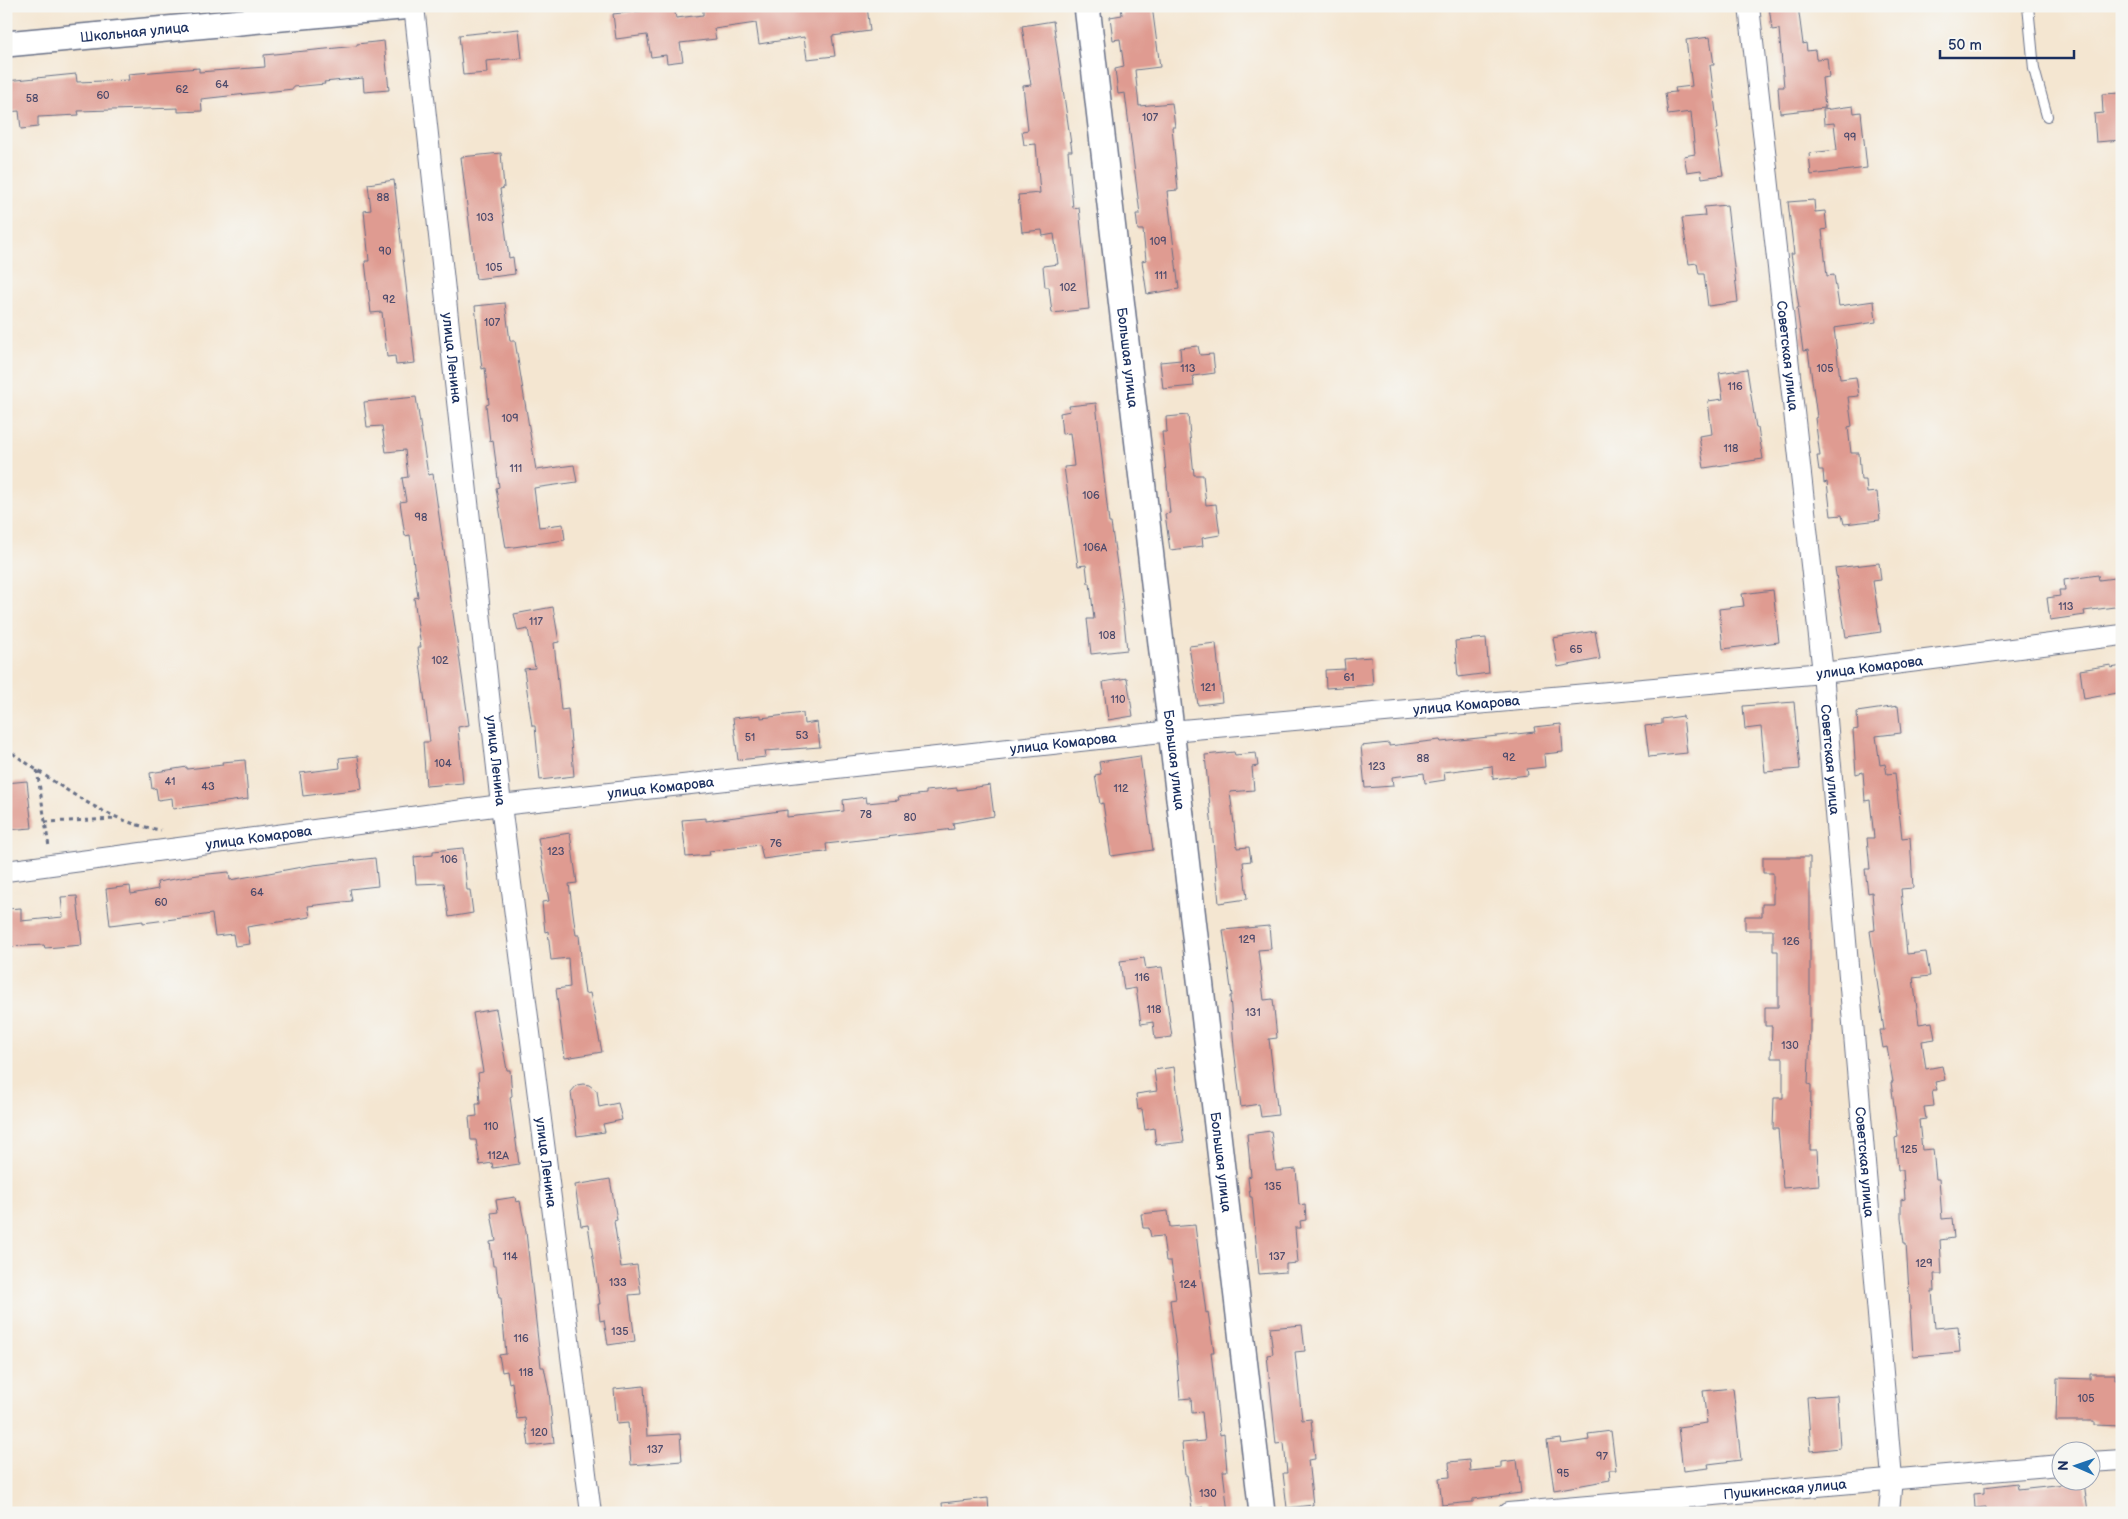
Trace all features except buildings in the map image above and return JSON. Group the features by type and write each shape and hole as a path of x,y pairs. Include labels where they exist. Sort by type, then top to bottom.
{"street":[{"name":"Школьная улица","path":"6,44 412,6"},
{"name":"улица Ленина","path":"412,6 501,805 592,1513"},
{"name":"Большая улица","path":"1087,6 1262,1513"},
{"name":"Советская улица","path":"1750,6 1823,673 1892,1478 1889,1513"},
{"name":"улица Комарова","path":"6,871 501,805 1171,731 1823,673 2122,635"},
{"path":"2100,1461 2122,1460"},
{"name":"Пушкинская улица","path":"1508,1513 2050,1465"}],"lane":[{"path":"2028,6 2034,69 2047,116"}],"path":[{"path":"6,749 118,819 145,828 164,831"},
{"path":"37,770 52,865"},
{"path":"45,822 118,819"}]}
